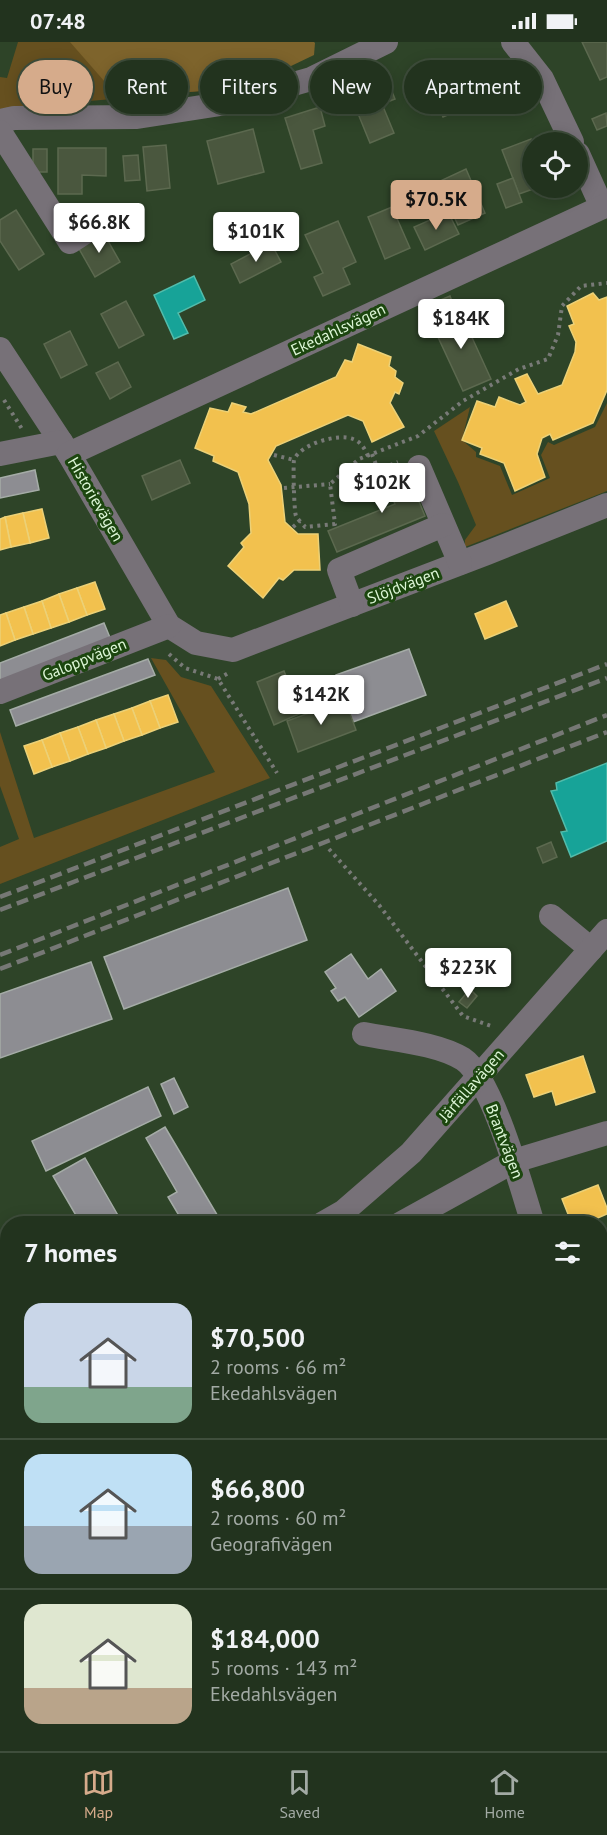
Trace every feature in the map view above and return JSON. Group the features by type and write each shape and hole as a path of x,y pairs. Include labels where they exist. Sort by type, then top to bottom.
{"street":[{"path":"0,121 14,118 137,117 227,104 311,79 386,42"},
{"path":"513,42 543,79 567,132"},
{"path":"0,132 70,242 93,227"},
{"path":"588,173 605,206"},
{"name":"Ekedahlsvägen","path":"0,454 34,447 65,448 605,206"},
{"name":"Historievägen","path":"0,349 65,448 169,626 196,643"},
{"path":"413,462 460,563"},
{"name":"Slöjdvägen","path":"196,643 233,650 607,505"},
{"path":"352,605 339,570 443,525"},
{"name":"Galoppvägen","path":"0,692 169,626"},
{"path":"551,916 599,940"},
{"name":"Järfällavägen","path":"326,1216 343,1212 411,1154 599,940"},
{"name":"Brantvägen","path":"364,1034 438,1048 464,1060 478,1076 496,1113 531,1216"},
{"path":"414,1216 514,1161 607,1133"}],"path":[{"path":"284,488 330,484 359,459 418,436 463,401 519,369 548,358 558,335 562,306 581,286 607,283"},
{"path":"0,393 34,447"},
{"path":"330,484 335,524 305,527 296,517 294,487 294,460 303,450 322,440 353,439 363,446 378,470 413,462"},
{"path":"274,455 294,460"},
{"path":"293,527 300,521"},
{"path":"329,849 379,906 463,1016 492,1025 485,1034"}],"shaded area":[{"path":"18,42 308,42 284,60 200,60 200,91 188,92 188,60 105,60 105,100 93,101 93,60 18,60 18,107 0,109 0,77 7,78"},
{"path":"70,42 315,43 314,55 298,63 298,60 200,60 200,91 188,92 188,60 105,60 105,82 93,68 93,60 86,60"},
{"path":"607,403 607,491 465,547 465,540 476,525 434,431 470,407 462,440 476,452 476,457 500,466 512,495 550,478 541,455 548,442 554,445 595,427"},
{"path":"151,658 166,660 181,677 211,686 270,778 0,884 0,847 19,839 0,786 0,732 34,838 215,772"}],"building: Homes":[{"path":"593,293 599,300 607,297 607,390 593,423 553,440 550,434 542,438 537,454 545,477 515,491 504,463 480,454 482,448 462,440 477,401 495,407 499,397 520,405 526,402 515,379 527,374 538,394 562,385 575,352 576,342 569,326 574,324 567,306"},
{"path":"358,344 391,357 389,366 396,371 395,377 403,383 399,394 395,392 390,403 404,427 372,442 363,421 348,415 276,446 268,460 281,485 285,522 298,534 318,534 320,570 294,570 283,580 279,578 263,598 228,566 244,547 241,543 251,533 249,504 238,472 213,461 214,456 195,448 210,408 228,412 232,403 246,407 243,412 251,414 336,377 345,360 352,362"},
{"path":"42,509 49,538 30,543 23,513"},
{"path":"23,513 30,543 11,547 5,517"},
{"path":"5,517 11,547 0,550 0,519"},
{"path":"95,582 105,609 87,615 77,588"},
{"path":"77,588 87,615 69,622 59,594"},
{"path":"59,594 69,622 51,628 42,601"},
{"path":"42,601 51,628 33,634 24,607"},
{"path":"506,601 517,626 485,639 475,614"},
{"path":"24,607 33,634 15,640 6,613"},
{"path":"6,613 15,640 0,646 0,615"},
{"path":"168,695 178,722 160,728 150,701"},
{"path":"150,701 160,728 142,735 132,708"},
{"path":"132,708 142,735 124,741 114,714"},
{"path":"114,714 124,741 106,748 96,720"},
{"path":"96,720 106,748 88,754 78,727"},
{"path":"78,727 88,754 70,761 60,733"},
{"path":"60,733 70,761 52,767 42,740"},
{"path":"42,740 52,767 34,774 24,746"},
{"path":"583,1056 595,1092 556,1105 552,1091 534,1097 526,1075"},
{"path":"598,1185 607,1214 569,1216 562,1199"}],"building: Public":[{"path":"194,276 205,300 178,313 188,333 174,339 154,295"},
{"path":"607,763 607,841 571,857 561,832 567,831 551,791 557,790 556,783"}],"building: Industry":[{"path":"35,470 39,490 0,498 0,478"},
{"path":"104,623 111,640 0,682 0,663"},
{"path":"409,649 426,695 353,722 336,675"},
{"path":"148,659 155,675 16,726 10,710"},
{"path":"288,888 307,940 124,1009 104,957"},
{"path":"351,954 368,979 381,969 396,991 359,1017 345,997 338,1001 331,991 336,988 325,972"},
{"path":"91,962 112,1019 0,1058 0,994"},
{"path":"174,1078 188,1107 174,1114 161,1084"},
{"path":"148,1087 161,1116 46,1171 32,1141"},
{"path":"165,1127 218,1216 179,1216 168,1197 177,1192 146,1138"},
{"path":"85,1158 118,1216 76,1216 53,1176"}],"building: Other":[{"path":"582,42 607,42 607,77 600,80"},
{"path":"310,110 310,114 322,114 325,126 313,130 322,163 301,169 285,118"},
{"path":"606,113 607,126 597,130 592,119"},
{"path":"358,114 386,114 394,133 370,143"},
{"path":"253,129 264,172 218,184 207,141"},
{"path":"522,142 522,193 519,194 502,150"},
{"path":"166,145 170,188 147,191 143,147"},
{"path":"58,148 106,148 106,176 82,175 82,194 58,194"},
{"path":"33,149 47,149 47,172 33,172"},
{"path":"138,155 140,180 125,181 123,156"},
{"path":"466,169 485,213 458,225 438,182"},
{"path":"513,178 522,202 506,208 497,184"},
{"path":"392,207 410,248 385,259 368,217"},
{"path":"16,210 44,254 19,270 0,241 0,220"},
{"path":"448,212 459,234 425,250 414,227"},
{"path":"338,221 356,262 343,268 350,284 323,296 314,277 323,273 305,235"},
{"path":"103,232 120,262 95,277 78,247"},
{"path":"271,243 281,262 240,283 231,264"},
{"path":"450,296 453,304 440,310 436,302"},
{"path":"126,301 144,335 119,348 101,314"},
{"path":"459,309 491,379 463,391 431,322"},
{"path":"70,331 87,365 61,378 44,344"},
{"path":"118,362 131,387 110,399 96,373"},
{"path":"180,460 190,483 152,500 142,476"},
{"path":"404,465 425,516 337,552 328,531 395,504 383,474"},
{"path":"284,671 301,713 274,725 257,682"},
{"path":"345,700 356,730 298,752 287,721"},
{"path":"551,842 557,857 543,863 537,848"},
{"path":"470,989 477,996 467,1008 459,1002"}],"railway":[{"path":"0,897 607,664"},
{"path":"0,910 607,678"},
{"path":"0,955 607,715"},
{"path":"0,969 607,732"}]}
